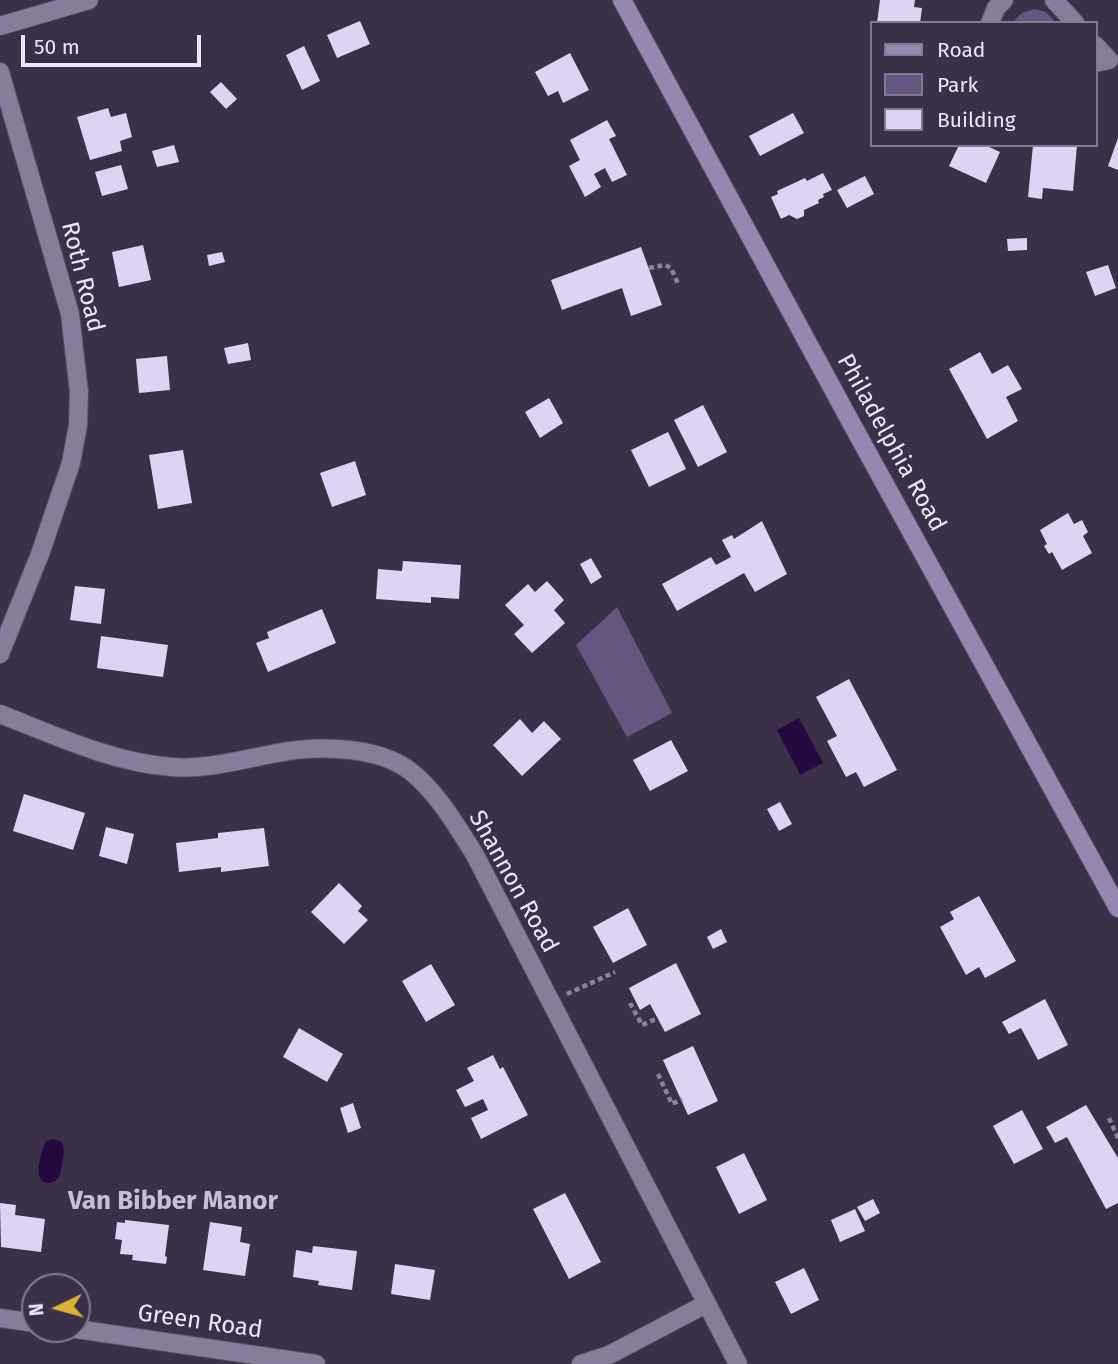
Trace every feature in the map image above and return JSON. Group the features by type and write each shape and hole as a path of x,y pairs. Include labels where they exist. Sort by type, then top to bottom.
{"main road":[{"name":"Philadelphia Road","path":"622,0 1118,908"}],"street":[{"path":"0,26 89,0"},
{"path":"991,21 996,8 1004,0"},
{"path":"1054,0 1073,21"},
{"path":"1097,48 1108,62"},
{"name":"Roth Road","path":"0,72 70,314 79,392 78,425 71,463 40,554 0,654"},
{"name":"Shannon Road","path":"0,714 122,758 173,768 283,752 334,748 376,755 401,765 419,780 435,797 471,849 738,1364"},
{"path":"581,1364 609,1355 706,1304"},
{"path":"0,1318 21,1321"},
{"name":"Green Road","path":"91,1331 316,1364"}],"path":[{"path":"649,268 666,265 671,268 679,286"},
{"path":"550,1002 615,972"},
{"path":"630,1003 642,1025 658,1018"},
{"path":"659,1074 672,1104 682,1099"},
{"path":"1109,1118 1118,1138"}],"green space":[{"path":"1034,9 1046,12 1054,21 1014,21 1022,13"},
{"path":"617,607 672,713 627,737 576,645"}],"shaded area":[{"path":"799,718 823,763 800,775 777,730"},
{"path":"46,1141 61,1141 63,1158 58,1178 46,1183 39,1175 39,1162"}],"building":[{"path":"880,0 915,0 914,7 922,8 920,21 877,21"},
{"path":"360,21 370,44 337,58 327,35"},
{"path":"304,46 320,81 302,90 286,55"},
{"path":"570,53 589,90 563,103 558,91 548,96 535,72"},
{"path":"221,82 237,99 226,109 210,92"},
{"path":"108,108 111,117 126,113 132,137 120,141 122,151 90,160 77,117"},
{"path":"793,113 804,133 760,156 749,136"},
{"path":"607,120 616,136 609,139 627,175 612,182 605,168 594,174 601,187 585,197 569,166 580,160 570,140"},
{"path":"1118,138 1118,170 1108,166"},
{"path":"174,145 179,162 157,167 152,151"},
{"path":"958,147 989,147 1000,152 986,183 949,166"},
{"path":"1033,147 1077,147 1073,191 1043,188 1042,199 1028,197"},
{"path":"121,165 128,189 102,196 95,172"},
{"path":"823,173 832,190 823,194 824,197 818,200 819,203 804,210 804,216 797,219 789,215 781,219 771,197 778,194 777,191 805,178 807,181"},
{"path":"865,176 874,194 847,208 837,190"},
{"path":"1027,238 1027,250 1008,251 1007,239"},
{"path":"143,245 151,280 119,287 112,252"},
{"path":"641,247 662,305 631,316 622,288 562,310 551,280"},
{"path":"222,252 225,262 209,266 207,255"},
{"path":"1108,265 1116,288 1095,296 1086,272"},
{"path":"248,343 251,360 228,364 224,348"},
{"path":"980,352 992,374 1008,365 1022,389 1006,397 1018,421 987,439 949,369"},
{"path":"167,356 170,390 139,393 136,359"},
{"path":"549,398 563,423 540,438 525,412"},
{"path":"703,405 727,452 698,467 674,420"},
{"path":"668,432 686,469 649,487 631,450"},
{"path":"183,450 192,503 158,509 149,455"},
{"path":"355,461 366,495 332,507 320,473"},
{"path":"1068,513 1074,524 1082,520 1088,532 1083,536 1092,553 1062,570 1052,552 1049,554 1044,546 1047,544 1040,530"},
{"path":"762,521 787,574 755,592 744,573 677,611 662,584 711,557 716,565 731,557 722,540 732,535 734,539"},
{"path":"591,558 602,577 591,584 580,564"},
{"path":"403,561 461,565 459,599 431,597 431,603 376,599 378,569 402,571"},
{"path":"547,581 564,600 554,610 565,623 532,653 514,634 524,625 505,605 528,584 535,592"},
{"path":"75,586 105,589 101,624 70,620"},
{"path":"322,609 336,643 268,672 256,643 269,638 267,632"},
{"path":"101,636 168,645 163,677 97,668"},
{"path":"849,679 897,770 864,787 856,772 846,777 827,741 837,736 816,697"},
{"path":"520,719 532,733 544,721 561,739 522,776 493,745"},
{"path":"671,740 688,771 650,791 633,760"},
{"path":"24,794 85,813 73,850 13,831"},
{"path":"780,802 792,824 779,831 767,809"},
{"path":"106,827 134,834 127,864 99,856"},
{"path":"264,828 269,866 221,872 221,867 179,872 176,843 218,838 218,833"},
{"path":"339,883 362,906 358,911 368,920 344,944 311,912"},
{"path":"979,896 1016,961 985,978 979,967 966,975 940,927 954,919 950,912"},
{"path":"628,908 647,945 613,963 593,927"},
{"path":"721,929 727,942 713,949 707,937"},
{"path":"676,963 701,1014 665,1032 650,1004 640,1010 629,988"},
{"path":"431,964 455,1005 426,1022 402,981"},
{"path":"1045,999 1068,1045 1038,1060 1021,1028 1009,1034 1002,1022"},
{"path":"299,1028 343,1054 327,1082 283,1057"},
{"path":"693,1046 718,1101 688,1115 663,1060"},
{"path":"493,1055 500,1069 503,1067 528,1115 481,1139 471,1118 488,1110 483,1099 465,1107 456,1090 474,1081 467,1068"},
{"path":"353,1103 361,1128 348,1133 340,1108"},
{"path":"1086,1105 1118,1158 1118,1203 1106,1209 1067,1137 1055,1143 1046,1127"},
{"path":"1022,1110 1043,1149 1014,1164 993,1126"},
{"path":"744,1153 767,1200 739,1214 716,1167"},
{"path":"565,1193 601,1262 569,1279 533,1209"},
{"path":"873,1199 880,1213 865,1221 857,1207"},
{"path":"0,1203 16,1205 15,1215 45,1219 41,1252 1,1247"},
{"path":"855,1209 865,1231 840,1242 831,1220"},
{"path":"125,1220 169,1225 166,1264 132,1260 133,1255 120,1254 122,1240 115,1239 117,1222 125,1223"},
{"path":"210,1222 242,1227 240,1242 250,1244 245,1276 203,1270"},
{"path":"313,1246 357,1251 352,1290 318,1285 319,1281 293,1277 296,1250 312,1253"},
{"path":"395,1264 435,1270 430,1300 391,1294"},
{"path":"804,1268 819,1300 791,1314 775,1282"}],"district":[{"name":"Van Bibber Manor","path":"173,1202"}]}
